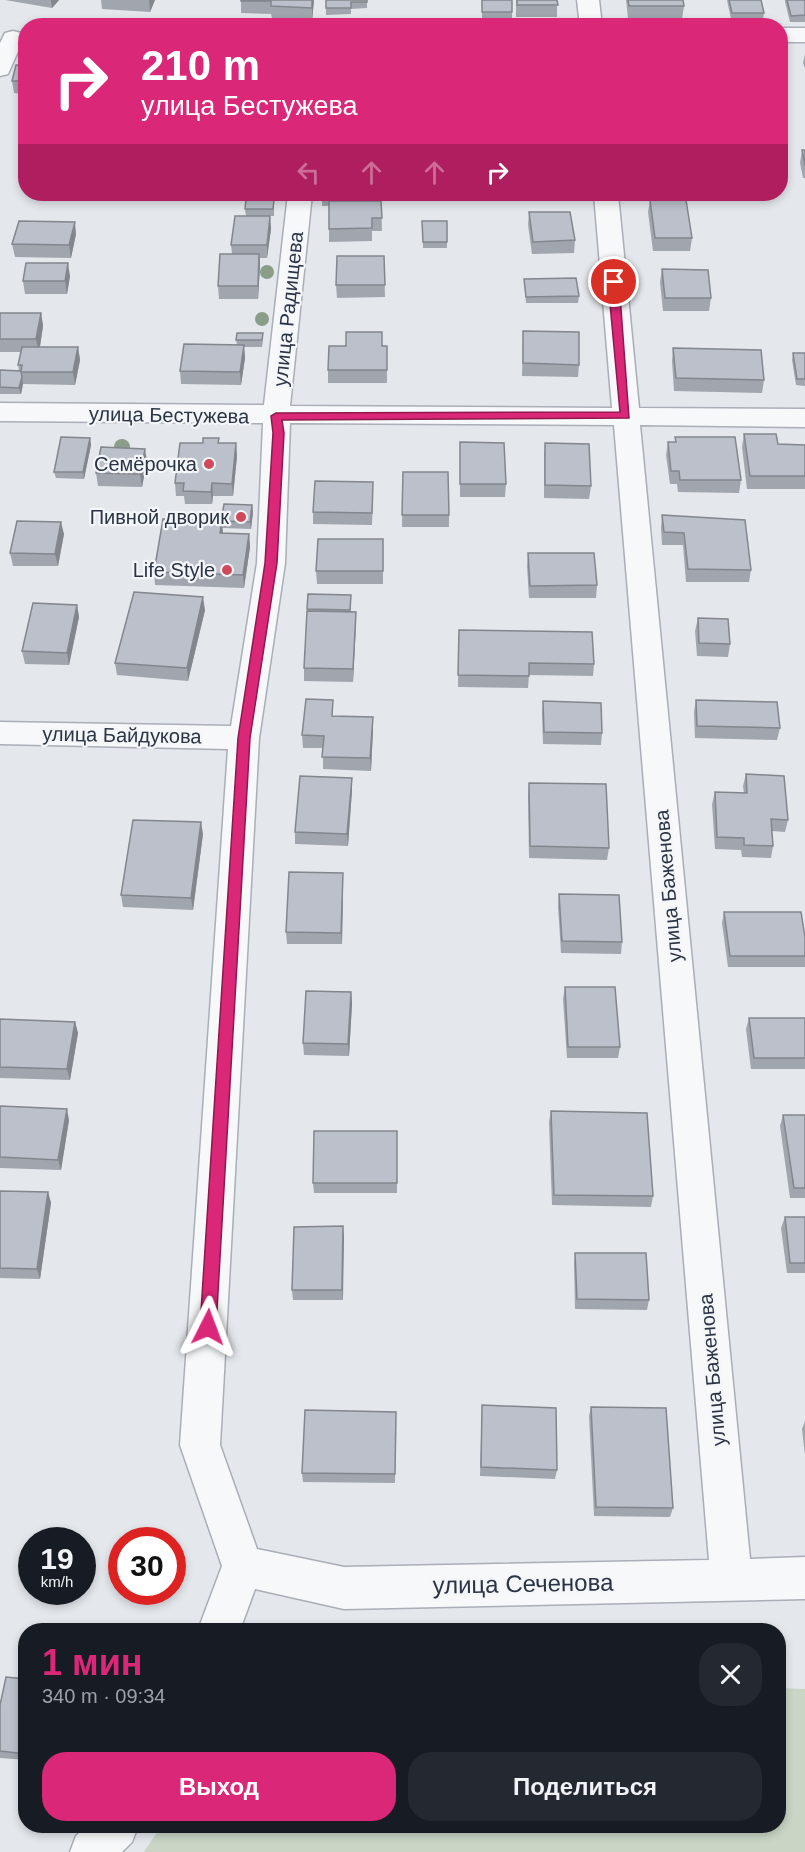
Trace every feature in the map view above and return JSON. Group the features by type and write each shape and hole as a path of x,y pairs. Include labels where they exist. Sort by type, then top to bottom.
{"street":[{"path":"588,0 590,18"},
{"path":"788,35 805,35"},
{"path":"0,69 13,36"},
{"name":"улица Радищева","path":"243,1566 200,1445 244,738 271,563 278,433 276,416 299,201"},
{"name":"улица Баженова","path":"607,201 731,1579"},
{"name":"улица Бестужева","path":"0,412 276,416 625,415 805,418"},
{"name":"улица Байдукова","path":"0,733 244,738"},
{"path":"222,1623 243,1566"},
{"name":"улица Сеченова","path":"243,1566 344,1588 805,1578"},
{"path":"92,1852 110,1833"}],"green space":[{"path":"786,1688 805,1689 805,1852 144,1852 156,1833 786,1833"}],"building":[{"path":"241,0 312,0 312,8 271,6 271,1"},
{"path":"326,0 367,0 367,2 351,2 351,8 326,8"},
{"path":"482,0 512,0 512,12 482,12"},
{"path":"517,0 557,0 558,5 517,5"},
{"path":"628,0 683,0 684,6 629,6"},
{"path":"729,0 761,0 764,13 732,13"},
{"path":"787,0 805,0 805,15 791,16"},
{"path":"16,65 18,65 18,81 12,81"},
{"path":"246,201 274,201 273,209 245,209"},
{"path":"329,201 381,201 382,218 372,218 372,228 329,229"},
{"path":"650,201 686,201 692,238 655,238"},
{"path":"529,212 570,212 575,240 533,242"},
{"path":"235,216 270,216 267,245 231,245"},
{"path":"19,221 75,222 69,245 12,244"},
{"path":"422,221 447,221 447,242 423,242"},
{"path":"220,254 259,254 258,286 218,286"},
{"path":"337,256 384,256 385,285 336,285"},
{"path":"26,263 68,263 65,281 23,281"},
{"path":"662,269 708,270 711,298 665,298"},
{"path":"576,278 579,296 526,297 524,279"},
{"path":"0,313 41,313 36,339 0,339"},
{"path":"523,331 579,332 579,365 523,363"},
{"path":"346,332 382,332 382,346 387,346 387,370 328,370 329,346 346,346"},
{"path":"237,333 263,333 262,340 236,340"},
{"path":"184,344 244,345 240,372 180,371"},
{"path":"22,347 78,347 73,372 21,372 22,365 18,365"},
{"path":"673,348 761,350 764,380 676,378"},
{"path":"793,353 805,353 805,379 797,379"},
{"path":"0,370 21,371 19,388 0,387"},
{"path":"744,434 776,434 778,444 805,445 805,476 750,476"},
{"path":"61,437 90,438 83,472 54,472"},
{"path":"675,437 735,437 741,480 680,480 679,471 671,471 668,442 676,442"},
{"path":"203,438 219,438 218,443 236,443 232,484 212,483 211,492 183,491 184,483 175,483 180,443 203,443"},
{"path":"460,442 504,443 506,484 460,484"},
{"path":"545,443 589,444 591,486 545,485"},
{"path":"101,447 145,449 140,474 96,473"},
{"path":"403,472 448,472 449,515 402,515"},
{"path":"315,481 373,482 372,513 313,512"},
{"path":"224,504 252,505 250,522 221,521"},
{"path":"662,515 745,520 751,570 688,569 684,533 664,532"},
{"path":"163,519 222,521 220,533 249,534 243,575 154,572"},
{"path":"17,521 61,522 55,554 10,553"},
{"path":"318,539 383,539 383,571 316,571"},
{"path":"528,553 594,553 597,585 530,586"},
{"path":"134,592 203,597 187,668 115,663"},
{"path":"308,594 351,595 350,610 307,609"},
{"path":"33,603 77,605 67,653 22,651"},
{"path":"307,611 356,612 353,669 304,668"},
{"path":"698,618 728,619 730,644 699,643"},
{"path":"459,630 592,632 594,664 529,663 529,676 458,675"},
{"path":"306,699 333,700 332,716 373,717 370,758 322,757 324,736 302,735"},
{"path":"696,700 777,702 780,728 697,726"},
{"path":"543,701 601,703 602,733 544,732"},
{"path":"746,774 784,776 788,820 771,819 773,846 744,845 744,838 717,837 715,792 747,793"},
{"path":"300,776 352,778 347,834 295,832"},
{"path":"529,783 606,784 609,848 530,846"},
{"path":"133,820 201,822 191,898 121,895"},
{"path":"289,872 343,873 341,933 286,932"},
{"path":"559,894 619,895 622,942 562,941"},
{"path":"724,912 801,912 805,956 730,956"},
{"path":"565,987 615,987 620,1047 568,1047"},
{"path":"306,991 351,992 348,1044 303,1043"},
{"path":"749,1018 805,1018 805,1058 754,1058"},
{"path":"0,1019 75,1022 67,1069 0,1067"},
{"path":"0,1106 67,1109 58,1160 0,1157"},
{"path":"551,1111 647,1113 653,1196 554,1195"},
{"path":"783,1115 805,1115 805,1188 794,1188"},
{"path":"314,1131 397,1131 397,1183 313,1183"},
{"path":"0,1191 48,1192 37,1269 0,1268"},
{"path":"785,1217 805,1217 805,1263 790,1263"},
{"path":"343,1226 342,1290 292,1290 294,1227"},
{"path":"575,1253 646,1253 649,1300 577,1299"},
{"path":"482,1405 556,1408 557,1470 481,1467"},
{"path":"591,1407 666,1408 673,1508 596,1507"},
{"path":"305,1410 396,1412 395,1474 302,1473"},
{"path":"6,1677 18,1678 18,1753 0,1751 0,1705"}],"place":[{"name":"Семёрочка","path":"209,464"},
{"name":"Пивной дворик","path":"241,517"},
{"name":"Life Style","path":"227,570"}],"route":[{"path":"208,1327 244,738 271,563 278,433 276,416 625,415 614,282"}]}
